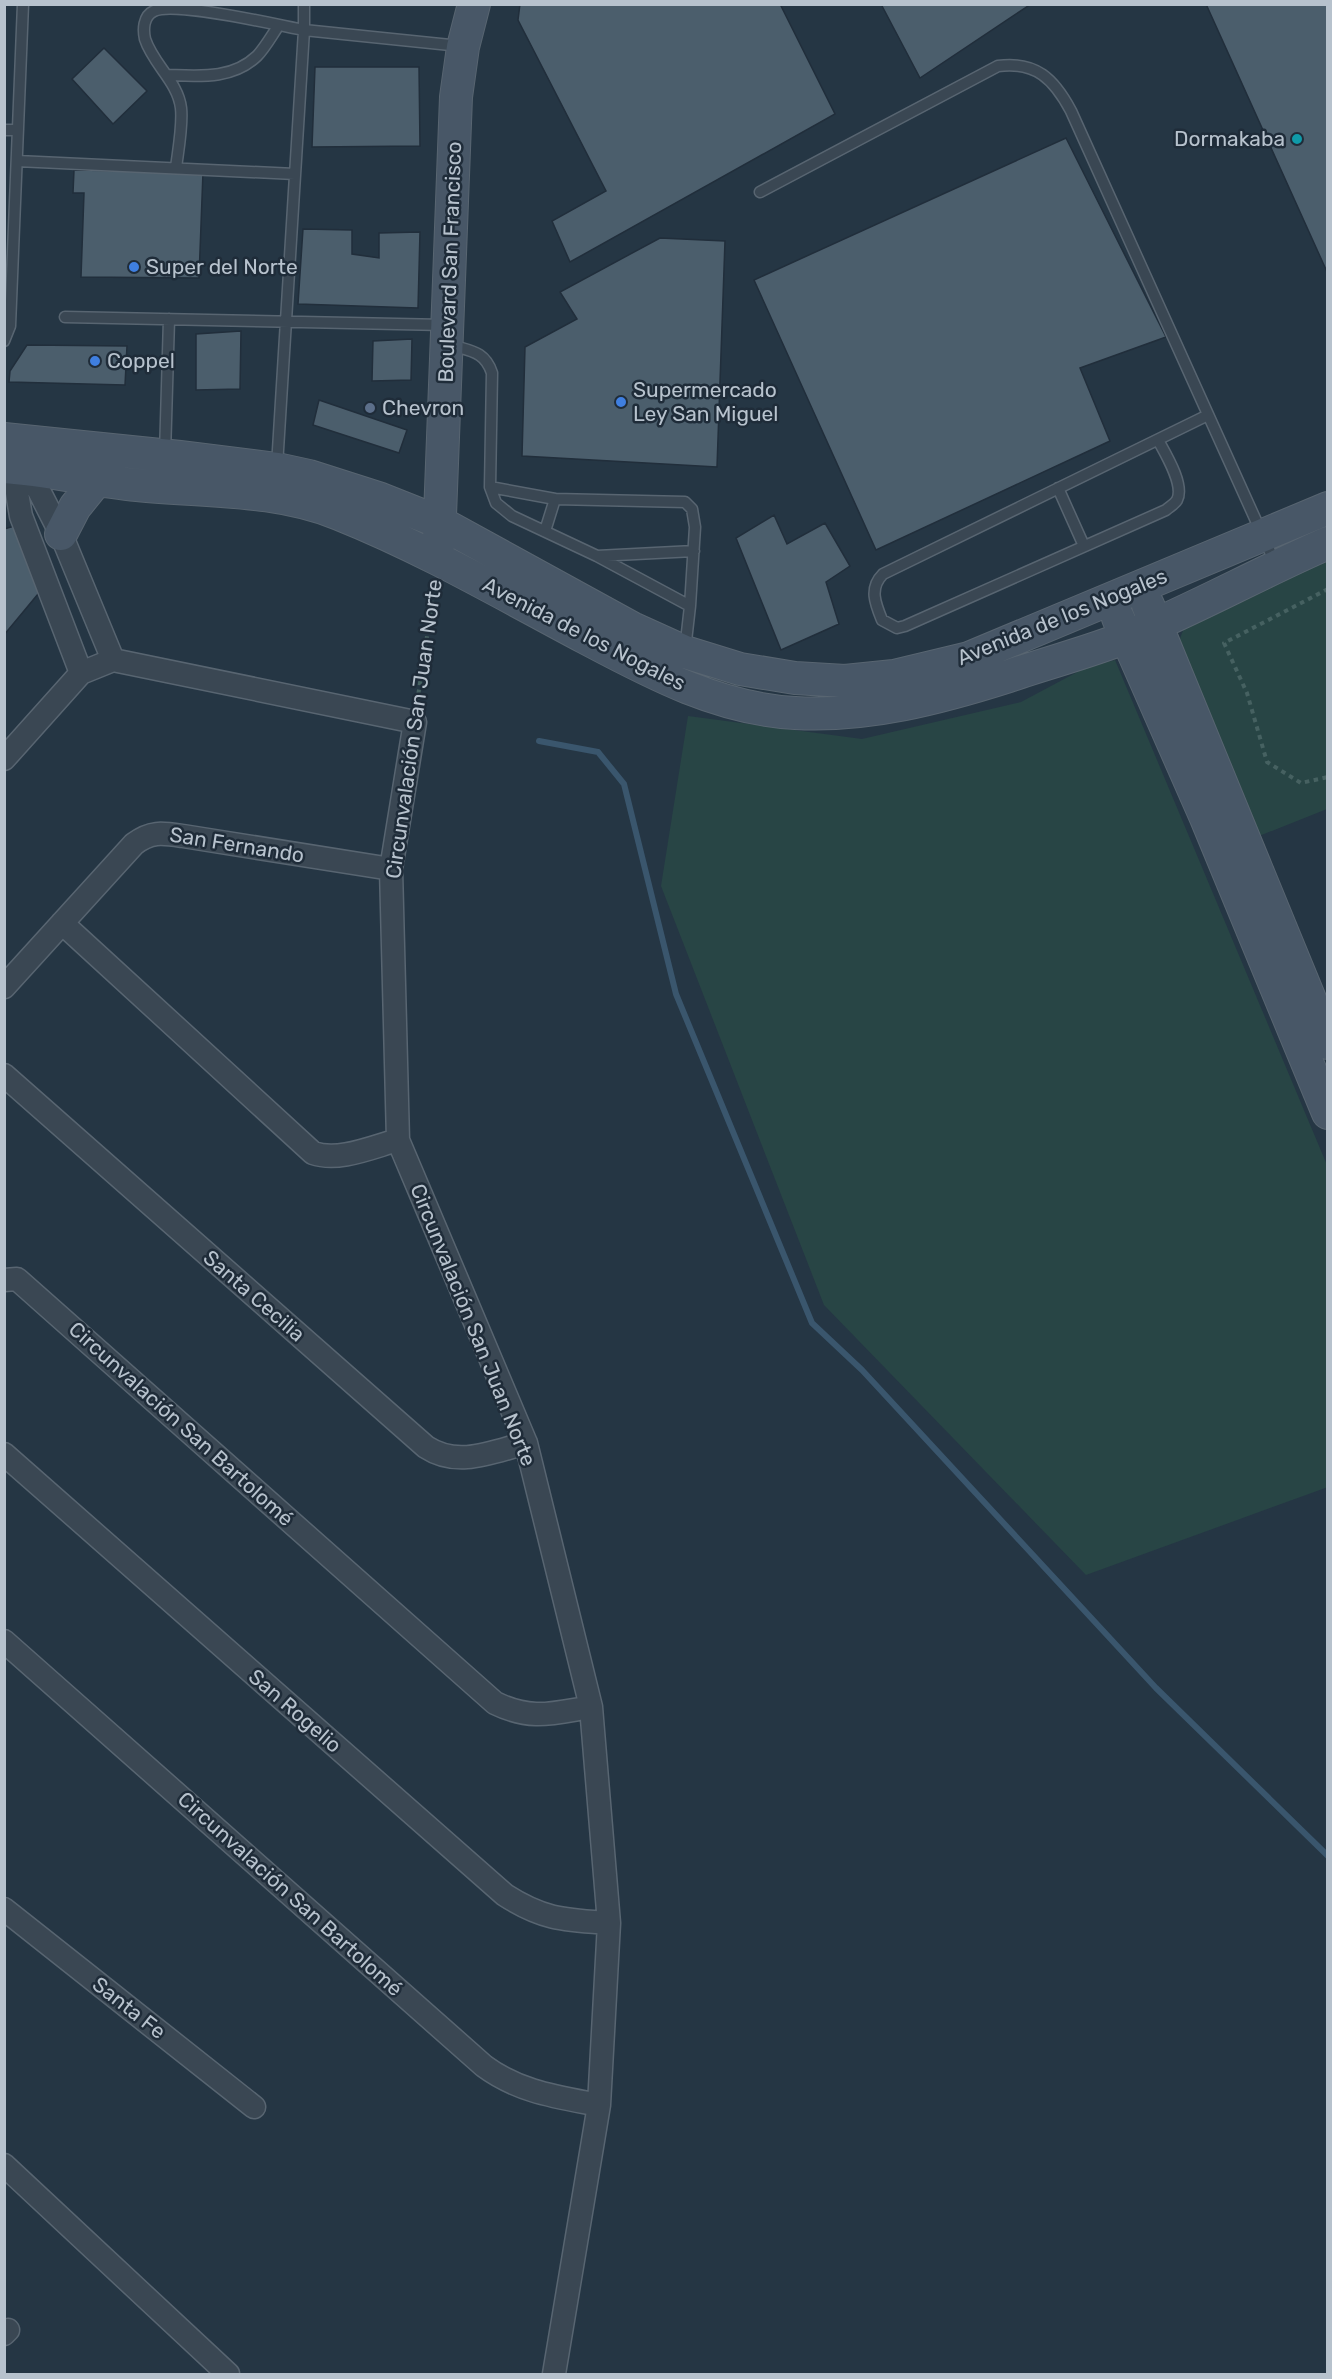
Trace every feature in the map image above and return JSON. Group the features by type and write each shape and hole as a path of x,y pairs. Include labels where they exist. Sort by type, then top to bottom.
{"main road":[{"name":"Boulevard San Francisco","path":"438,558 456,97 463,47 474,4"},
{"name":"Avenida de los Nogales","path":"4,439 58,445 164,472 276,483 309,476 371,496 439,522 632,628 685,669 703,694 739,704 792,713 842,713 924,701 967,689 1126,637 1328,543"},
{"path":"10,464 29,460 58,445"},
{"name":"Avenida de los Nogales","path":"10,464 96,481 164,472"},
{"path":"61,534 75,507 96,481"},
{"name":"Avenida de los Nogales","path":"276,483 334,512 438,558 633,664 685,669 740,669 795,678 845,681 894,676 969,658 1139,585 1328,508"},
{"path":"1139,585 1157,624 1219,812 1328,1113"},
{"path":"1109,598 1126,637 1219,812 1328,1043"}],"street":[{"path":"10,464 35,483 61,534 113,660"},
{"path":"10,464 21,516 81,673"},
{"path":"4,759 81,673 113,660 414,722"},
{"name":"Circunvalación San Juan Norte","path":"414,722 391,870 398,1140 526,1443 591,1707 609,1923 599,2105 554,2374"},
{"name":"San Fernando","path":"4,987 134,844 146,835 162,833 183,836 391,870"},
{"path":"62,923 313,1153 325,1157 340,1155 398,1140"},
{"name":"Santa Cecilia","path":"4,1075 426,1447 436,1454 461,1459 526,1443"},
{"name":"Circunvalación San Bartolomé","path":"4,1280 17,1280 495,1703 521,1714 541,1715 591,1707"},
{"name":"San Rogelio","path":"4,1454 505,1895 526,1909 548,1917 609,1923"},
{"name":"Circunvalación San Bartolomé","path":"4,1641 491,2071 526,2090 599,2105"},
{"name":"Santa Fe","path":"4,1909 254,2107"},
{"path":"4,2165 228,2374"}],"lane":[{"path":"4,341 10,326 23,4"},
{"path":"276,483 304,4"},
{"path":"176,168 182,108 167,75 152,54 144,33 148,15 153,11 165,8 176,9 239,17 304,30 463,47"},
{"path":"167,75 212,76 238,69 257,56 279,25"},
{"path":"760,192 998,66 1017,64 1034,69 1063,96 1071,111 1276,566"},
{"path":"4,130 18,130"},
{"path":"17,161 295,174"},
{"path":"65,316 286,321 448,335 480,354 490,366 492,384 490,488 496,502 512,516 597,556 690,606"},
{"path":"164,472 169,319"},
{"path":"1158,440 1180,491 1176,501 1166,510 905,626 897,628 882,620 874,592 877,580 883,574 1208,415"},
{"path":"490,488 555,499 684,502 690,506 694,517 693,551 685,669"},
{"path":"1058,488 1084,546"},
{"path":"545,531 555,499"},
{"path":"597,556 693,551"}],"path":[{"name":"Circunvalación San Juan Norte","path":"414,722 438,558"},
{"path":"1328,589 1224,643 1247,693 1267,762 1301,783 1328,777"}],"green space":[{"path":"1327,559 1327,809 1259,836 1178,644 1185,625"},
{"path":"1115,660 1327,1165 1328,1487 1086,1575 824,1305 661,886 688,716 862,739 1021,702 1083,669"}],"building":[{"path":"520,4 780,4 835,114 570,262 552,221 606,191 518,20"},
{"path":"881,4 1031,4 920,78"},
{"name":"Dormakaba","path":"1206,4 1328,4 1328,274"},
{"path":"104,48 147,91 113,124 72,79"},
{"path":"315,67 419,67 420,146 312,147"},
{"path":"1066,138 1166,337 1080,368 1110,441 876,550 754,280"},
{"path":"74,170 203,172 199,278 81,277 84,193 73,193"},
{"path":"303,229 352,230 352,254 379,258 379,233 420,232 418,308 298,304"},
{"name":"Supermercado Ley San Miguel","path":"660,238 725,241 717,467 522,456 525,347 577,319 560,292"},
{"path":"241,331 240,389 196,390 196,334"},
{"path":"412,339 411,380 372,381 373,341"},
{"path":"27,345 127,346 125,385 9,382 10,371"},
{"path":"319,400 407,430 399,453 313,425"},
{"path":"774,515 787,544 825,523 850,566 826,582 839,624 781,650 736,538"},
{"path":"18,525 43,588 4,635 4,529"}],"waterway":[{"path":"539,741 598,752 624,784 676,994 812,1323 862,1370 1156,1688 1328,1856"}],"place":[{"name":"Dormakaba","path":"1297,139"},
{"name":"Super del Norte","path":"134,267"},
{"name":"Coppel","path":"95,361"},
{"name":"Supermercado Ley San Miguel","path":"621,402"},
{"name":"Chevron","path":"370,408"}]}
